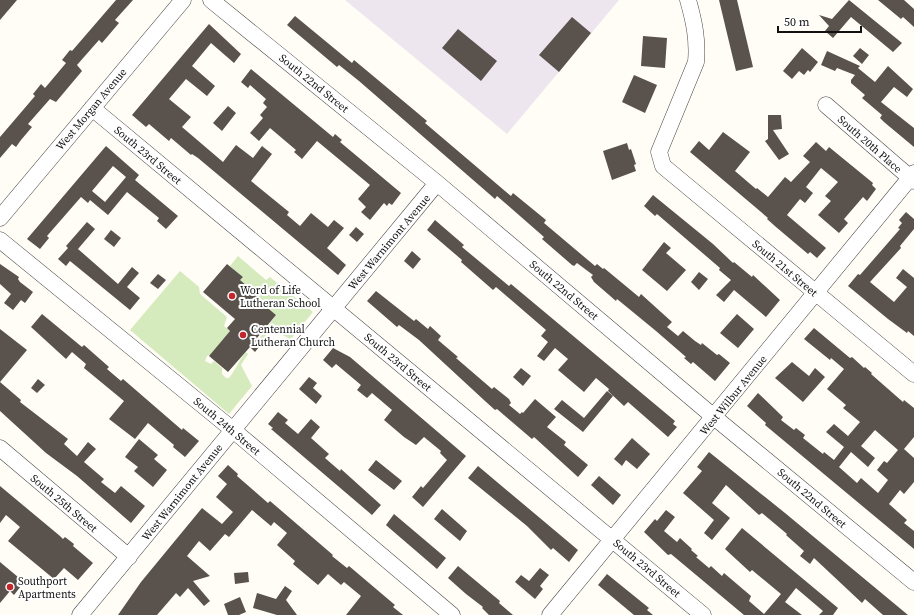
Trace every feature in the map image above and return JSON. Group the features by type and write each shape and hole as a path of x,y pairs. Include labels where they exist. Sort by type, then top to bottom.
{"street":[{"name":"West Morgan Avenue","path":"0,218 183,0"},
{"name":"South 22nd Street","path":"211,0 437,183 714,417 914,582"},
{"name":"South 21st Street","path":"688,0 696,30 698,47 696,62 691,78 659,152 663,166 914,374"},
{"name":"South 20th Place","path":"826,105 913,178"},
{"name":"South 23rd Street","path":"92,108 703,615"},
{"name":"West Wilbur Avenue","path":"550,615 913,178"},
{"name":"West Warnimont Avenue","path":"80,615 437,183"},
{"name":"South 24th Street","path":"0,240 233,430 452,615"},
{"name":"South 25th Street","path":"0,448 129,557"}],"shaded area":[{"path":"345,0 619,0 507,134"}],"green space":[{"path":"238,256 266,280 270,277 313,312 291,339 271,330 264,337 263,342 259,339 276,315 258,300 260,297 240,280 243,277 230,266"},
{"path":"180,271 199,287 200,294 227,317 224,326 230,331 210,355 207,356 205,361 211,364 214,361 222,368 222,374 226,378 229,378 246,352 248,354 241,365 252,386 229,414 130,330"}],"building":[{"path":"0,0 17,0 0,20"},
{"path":"116,0 133,0 115,20 119,23 102,43 99,40 77,65 82,71 56,102 50,99 28,124 32,127 16,147 12,144 0,158 0,137 35,96 33,94 41,84 45,88 66,63 62,60 70,50 72,51"},
{"path":"719,0 737,0 753,67 736,71"},
{"path":"849,0 902,43 893,52 851,17 833,38 825,31 829,26 819,15 832,19"},
{"path":"878,0 904,0 914,9 914,27 903,17 901,19"},
{"path":"295,16 352,63 354,60 414,110 427,121 425,123 511,196 513,193 546,220 544,223 595,266 597,264 603,269 604,268 639,297 641,294 672,322 667,327 678,336 683,331 695,341 701,345 702,343 730,363 715,381 693,362 691,364 684,358 686,357 656,331 617,299 616,301 594,282 591,277 593,275 577,263 574,266 572,265 542,239 544,237 497,196 495,199 359,81 339,65 337,67 287,25"},
{"path":"572,17 591,33 559,72 539,55"},
{"path":"209,24 241,54 234,63 211,43 192,66 215,86 207,96 186,79 169,99 191,117 182,127 223,162 236,145 253,158 262,146 272,154 251,181 289,212 287,215 300,226 311,213 328,227 334,220 344,228 327,248 346,265 338,275 198,158 192,154 191,155 171,138 169,141 149,124 146,127 132,115"},
{"path":"458,29 497,61 481,81 442,48"},
{"path":"643,36 667,38 665,68 641,66"},
{"path":"802,48 818,62 810,72 808,70 804,75 799,71 792,79 783,71"},
{"path":"860,48 869,55 862,64 853,56"},
{"path":"827,51 860,66 858,68 875,82 888,66 913,89 907,97 894,87 881,102 914,128 914,147 884,122 880,118 882,115 862,98 865,95 851,83 851,80 855,75 837,68 835,71 821,65"},
{"path":"251,69 333,137 335,134 342,140 340,142 401,193 392,205 389,203 387,206 384,203 370,220 361,212 366,207 358,199 370,185 317,141 302,159 294,152 296,150 270,128 259,141 250,133 263,118 260,115 267,107 263,103 266,99 250,85 248,88 241,82"},
{"path":"634,75 657,85 645,113 622,102"},
{"path":"228,106 236,113 222,131 213,123"},
{"path":"768,115 781,115 782,129 773,130 789,154 779,160 765,141 768,139"},
{"path":"723,132 750,152 735,171 768,197 785,177 791,182 810,162 803,156 816,142 826,151 829,147 873,183 872,185 876,189 867,201 863,197 844,219 848,223 839,233 818,215 831,201 825,196 838,182 821,168 806,187 813,193 805,203 800,199 787,215 826,248 817,258 810,252 808,254 690,152 699,141 709,150"},
{"path":"627,143 629,150 631,149 636,164 634,165 636,171 612,180 603,151"},
{"path":"106,146 139,175 135,180 178,216 166,229 157,221 159,218 127,192 108,215 90,200 88,203 81,197 47,236 49,238 40,249 27,239","holes":["113,166 126,177 105,202 92,191"]},
{"path":"653,195 713,244 733,263 734,262 752,277 753,275 780,300 766,317 734,290 724,302 716,295 731,280 719,270 720,268 657,214 655,216 644,206"},
{"path":"906,212 914,219 914,229 900,246 901,248 870,282 894,302 907,287 896,278 903,269 914,278 914,336 908,331 907,333 888,319 848,286 858,274 860,275 900,229 898,228 902,223 899,220"},
{"path":"435,220 464,245 462,247 509,286 511,284 675,421 673,424 677,427 668,437 628,402 624,406 608,391 609,389 596,378 584,392 558,370 568,359 555,348 544,361 537,356 548,342 541,336 546,330 496,287 493,290 461,262 462,260 427,230"},
{"path":"87,222 95,229 78,249 118,284 132,267 139,273 127,287 140,298 130,310 70,261 66,266 58,259 68,248 66,246"},
{"path":"356,227 364,234 357,242 349,235"},
{"path":"111,230 121,238 114,247 104,239"},
{"path":"664,242 671,248 666,253 686,270 667,291 642,270"},
{"path":"412,251 421,259 413,269 404,261"},
{"path":"0,264 19,277 18,279 20,282 33,292 25,303 21,300 13,310 4,303 11,294 0,284"},
{"path":"227,264 243,277 240,280 260,297 258,300 276,315 257,338 263,342 255,352 250,347 228,372 209,356 230,331 227,328 235,319 203,292"},
{"path":"699,272 708,279 699,290 691,282"},
{"path":"158,274 166,280 158,289 150,283"},
{"path":"376,291 414,321 416,319 428,329 430,326 441,336 438,340 458,357 456,358 492,389 494,387 509,399 511,403 509,405 520,414 522,412 523,413 535,399 556,417 547,427 566,442 564,445 588,465 578,477 534,437 532,439 497,409 495,410 419,340 399,325 397,327 367,301"},
{"path":"42,314 82,347 84,345 109,367 107,369 121,381 123,379 182,430 183,428 199,441 185,457 173,447 174,445 148,423 135,439 109,419 124,401 84,368 86,364 72,352 66,359 31,327"},
{"path":"737,314 754,329 738,348 720,333"},
{"path":"814,328 850,358 852,357 864,368 865,367 903,402 904,400 914,408 914,437 904,449 914,458 914,482 904,494 900,490 889,504 907,520 904,523 914,531 914,549 765,425 766,423 747,406 758,393 783,417 781,420 794,430 796,428 805,435 803,438 823,454 824,452 834,460 844,447 826,432 834,424 848,436 860,422 843,408 846,405 827,389 844,369 804,339","holes":["875,430 898,450 887,463 884,461 877,470 888,480 878,493 861,478 857,483 839,467 851,452 868,467 875,458 861,446"]},
{"path":"0,329 27,350 0,382"},
{"path":"333,348 350,357 466,456 423,507 412,497 421,486 423,488 447,460 440,453 441,451 424,437 416,445 384,420 392,410 372,393 367,398 357,390 361,385 336,364 332,368 323,360"},
{"path":"792,362 809,376 815,368 825,377 803,402 775,378"},
{"path":"521,368 531,376 523,386 513,377"},
{"path":"309,377 317,383 313,388 322,396 316,404 299,389"},
{"path":"38,379 45,385 37,393 31,388"},
{"path":"0,382 21,400 20,402 68,439 64,444 77,456 88,442 96,449 84,462 104,479 101,482 115,493 121,486 145,506 131,523 77,476 46,453 0,411"},
{"path":"607,391 613,396 583,432 554,409 562,400 584,418"},
{"path":"278,412 288,420 285,423 298,434 311,419 320,427 311,438 329,454 325,458 340,471 341,469 381,505 372,515 271,429 273,428 268,424"},
{"path":"632,438 650,454 637,469 626,460 622,466 614,459"},
{"path":"139,439 158,455 154,459 167,470 153,487 134,471 138,467 125,457"},
{"path":"709,452 908,615 883,615 865,599 862,603 814,558 810,564 800,556 804,551 786,535 787,534 762,513 759,515 726,485 712,503 730,518 712,540 704,533 714,520 683,493 702,471 697,467"},
{"path":"376,460 402,481 394,490 368,470"},
{"path":"228,465 238,474 237,476 268,503 270,501 347,568 349,566 395,605 393,607 403,615 346,615 361,596 344,582 341,585 328,574 318,585 293,564 295,561 277,545 287,533 274,522 271,526 252,510 229,537 225,534 210,551 199,541 187,556 210,576 193,581 210,601 204,606 188,588 180,597 176,593 157,615 118,615 141,582 202,508 222,524 233,512 216,497 227,484 218,476"},
{"path":"478,466 578,550 569,562 553,548 551,550 527,526 468,478"},
{"path":"599,476 621,495 613,505 591,485"},
{"path":"0,486 63,539 65,537 74,544 73,546 93,563 78,580 64,568 54,579 8,541 20,527 6,515 0,523"},
{"path":"442,509 467,531 460,541 434,519"},
{"path":"666,510 675,517 664,531 677,542 680,538 698,556 696,557 709,568 711,566 722,576 724,573 751,596 749,601 764,614 781,594 752,570 750,572 725,549 742,528 838,608 833,615 819,615 823,611 796,588 785,602 802,615 744,615 671,554 668,555 644,532 655,519 657,521"},
{"path":"394,514 446,558 437,569 386,525"},
{"name":"Southport Apartments","path":"0,562 24,582 14,595 10,591 0,603"},
{"path":"458,566 500,601 499,603 513,615 489,615 482,608 483,607 448,578"},
{"path":"540,568 549,575 540,586 543,589 535,599 515,582 521,575 529,581"},
{"path":"248,572 249,582 235,584 234,573"},
{"path":"607,574 649,608 647,610 653,615 634,615 598,585"},
{"path":"285,586 292,591 286,600 297,615 277,615 253,608 257,593 276,599"},
{"path":"240,597 246,612 239,615 228,615 224,604"}],"place":[{"name":"Word of Life Lutheran School","path":"232,296"},
{"name":"Centennial Lutheran Church","path":"243,335"},
{"name":"Southport Apartments","path":"10,587"}]}
